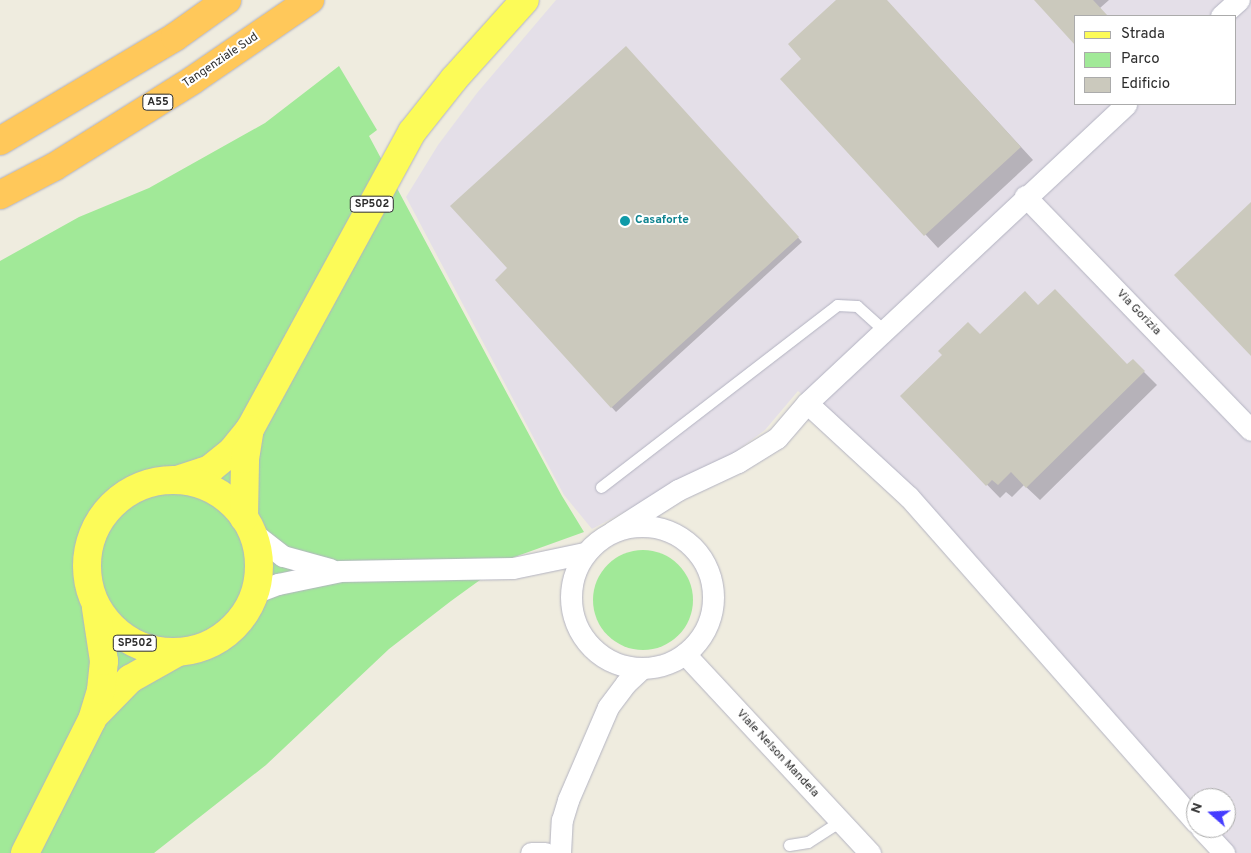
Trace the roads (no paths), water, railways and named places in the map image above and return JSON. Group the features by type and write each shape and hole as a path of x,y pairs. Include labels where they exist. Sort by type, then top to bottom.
{"highway":[{"path":"0,140 174,37 227,0"},
{"name":"Tangenziale Sud","path":"0,195 54,167 185,86 310,0"}],"main road":[{"name":"SP502","path":"25,853 92,720 101,690 104,661 102,631 88,580 86,558 92,536 102,516 117,499 136,487 158,481 180,480 210,469 232,451 250,429 412,132 454,79 525,0"},
{"name":"SP502","path":"94,602 120,634 144,647 178,652 195,649 225,634 248,608 254,593 258,565 248,525 245,458 250,429"},
{"name":"SP502","path":"180,480 210,488 235,506 248,525"},
{"name":"SP502","path":"92,720 130,679 178,652"}],"street":[{"path":"1222,15 1239,0"},
{"path":"612,532 644,525 662,528 682,537 699,553 709,572 714,595 711,617 700,638 685,654 665,665 642,668 620,665 601,655 585,640 574,620 570,599 573,577 586,553 612,532 678,490 738,462 777,438 807,403 1025,196 1125,105"},
{"name":"Via Gorizia","path":"1025,196 1251,430"},
{"path":"807,403 909,497 1186,811"},
{"path":"248,525 283,556 340,571"},
{"path":"254,593 278,584 340,571 513,568 586,553"},
{"name":"Viale Nelson Mandela","path":"685,654 870,853"},
{"path":"560,853 564,814 604,715 626,683 642,668"},
{"path":"1210,838 1224,853"},
{"path":"531,853 545,853"}],"lane":[{"path":"601,487 837,305 857,306 884,330"},
{"path":"789,845 808,842 834,825 846,827"}],"place":[{"name":"Casaforte","path":"625,221"}]}
